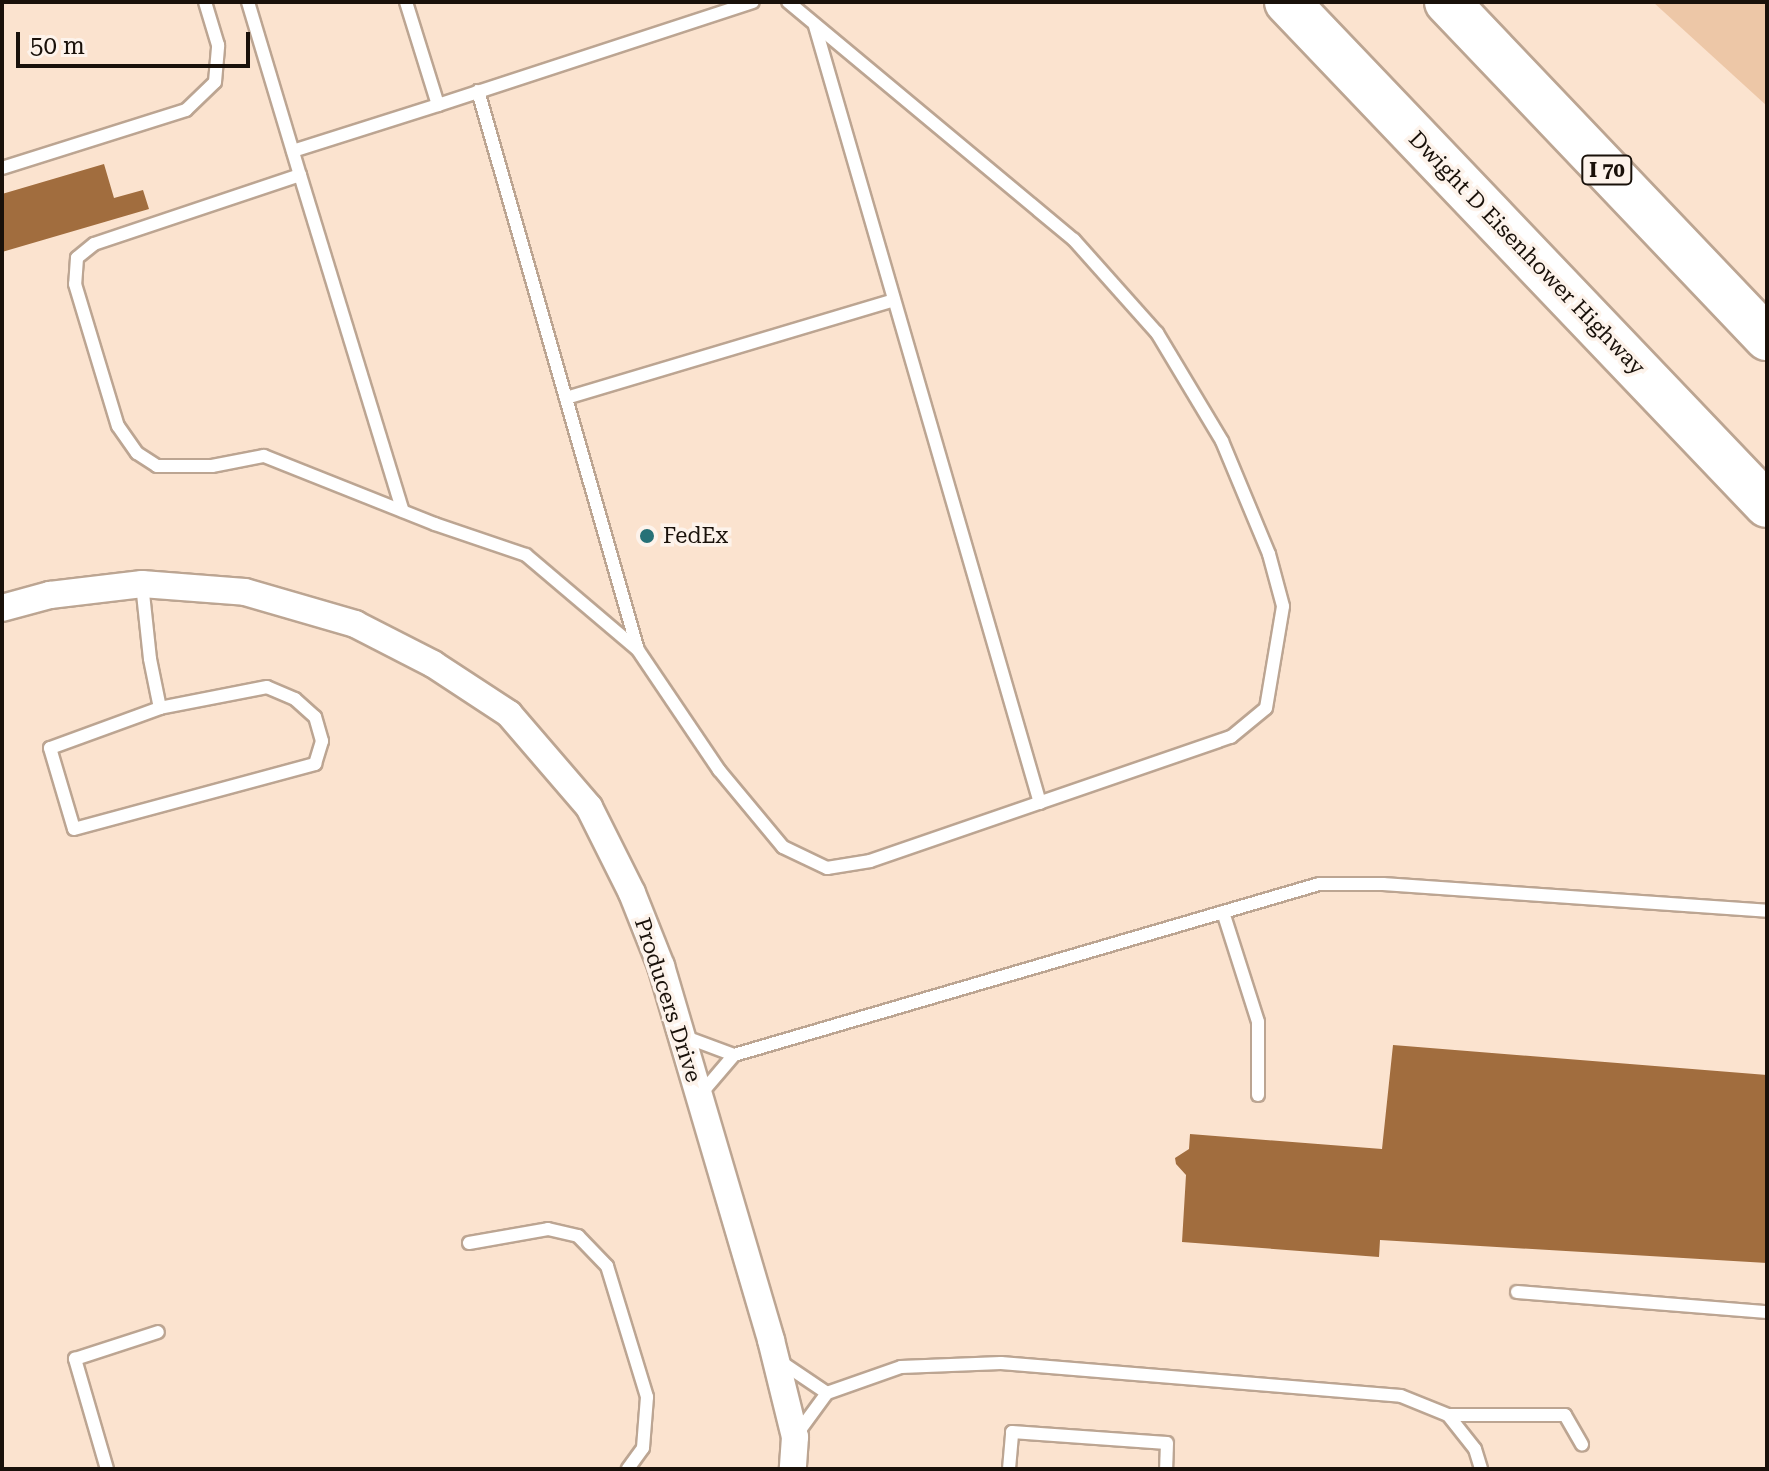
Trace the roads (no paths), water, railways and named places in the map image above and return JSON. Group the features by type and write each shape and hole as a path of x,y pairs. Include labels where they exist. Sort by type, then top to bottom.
{"highway":[{"name":"Dwight D Eisenhower Highway","path":"1287,2 1767,505"},
{"name":"I 70","path":"1447,2 1767,338"}],"street":[{"name":"Producers Drive","path":"2,608 50,595 142,584 245,592 355,624 433,664 509,714 589,807 649,937 682,1035 775,1359 795,1437 793,1469"}],"lane":[{"path":"2,168 186,110 215,82 218,45 205,2"},
{"path":"248,2 403,511"},
{"path":"406,2 438,105"},
{"path":"293,151 753,2"},
{"path":"300,175 94,244 77,258 75,284 118,426 137,453 157,466 212,466 264,456 526,555 638,650 719,770 783,847 827,868 870,861 1231,737 1266,708 1283,606 1269,554 1222,441 1157,333 1074,240 788,2"},
{"path":"815,26 1040,803"},
{"path":"478,91 638,650"},
{"path":"566,398 894,300"},
{"path":"142,584 150,659 160,708"},
{"path":"267,687 295,699 315,717 322,741 315,764 74,829 50,748 160,708 267,687"},
{"path":"699,1096 734,1055 1319,884 1370,884 1767,911"},
{"path":"1223,912 1258,1022 1258,1095"},
{"path":"682,1035 734,1055"},
{"path":"469,1243 548,1229 578,1236 607,1266 647,1397 643,1448 628,1469"},
{"path":"1517,1292 1767,1312"},
{"path":"107,1469 75,1359 158,1332"},
{"path":"775,1359 827,1393"},
{"path":"795,1437 827,1393 901,1367 1001,1363 1401,1396 1448,1415 1565,1415 1582,1444"},
{"path":"1448,1415 1475,1449 1481,1469"},
{"path":"1009,1469 1012,1432 1167,1443 1166,1469"}],"place":[{"name":"FedEx","path":"647,536"}]}
